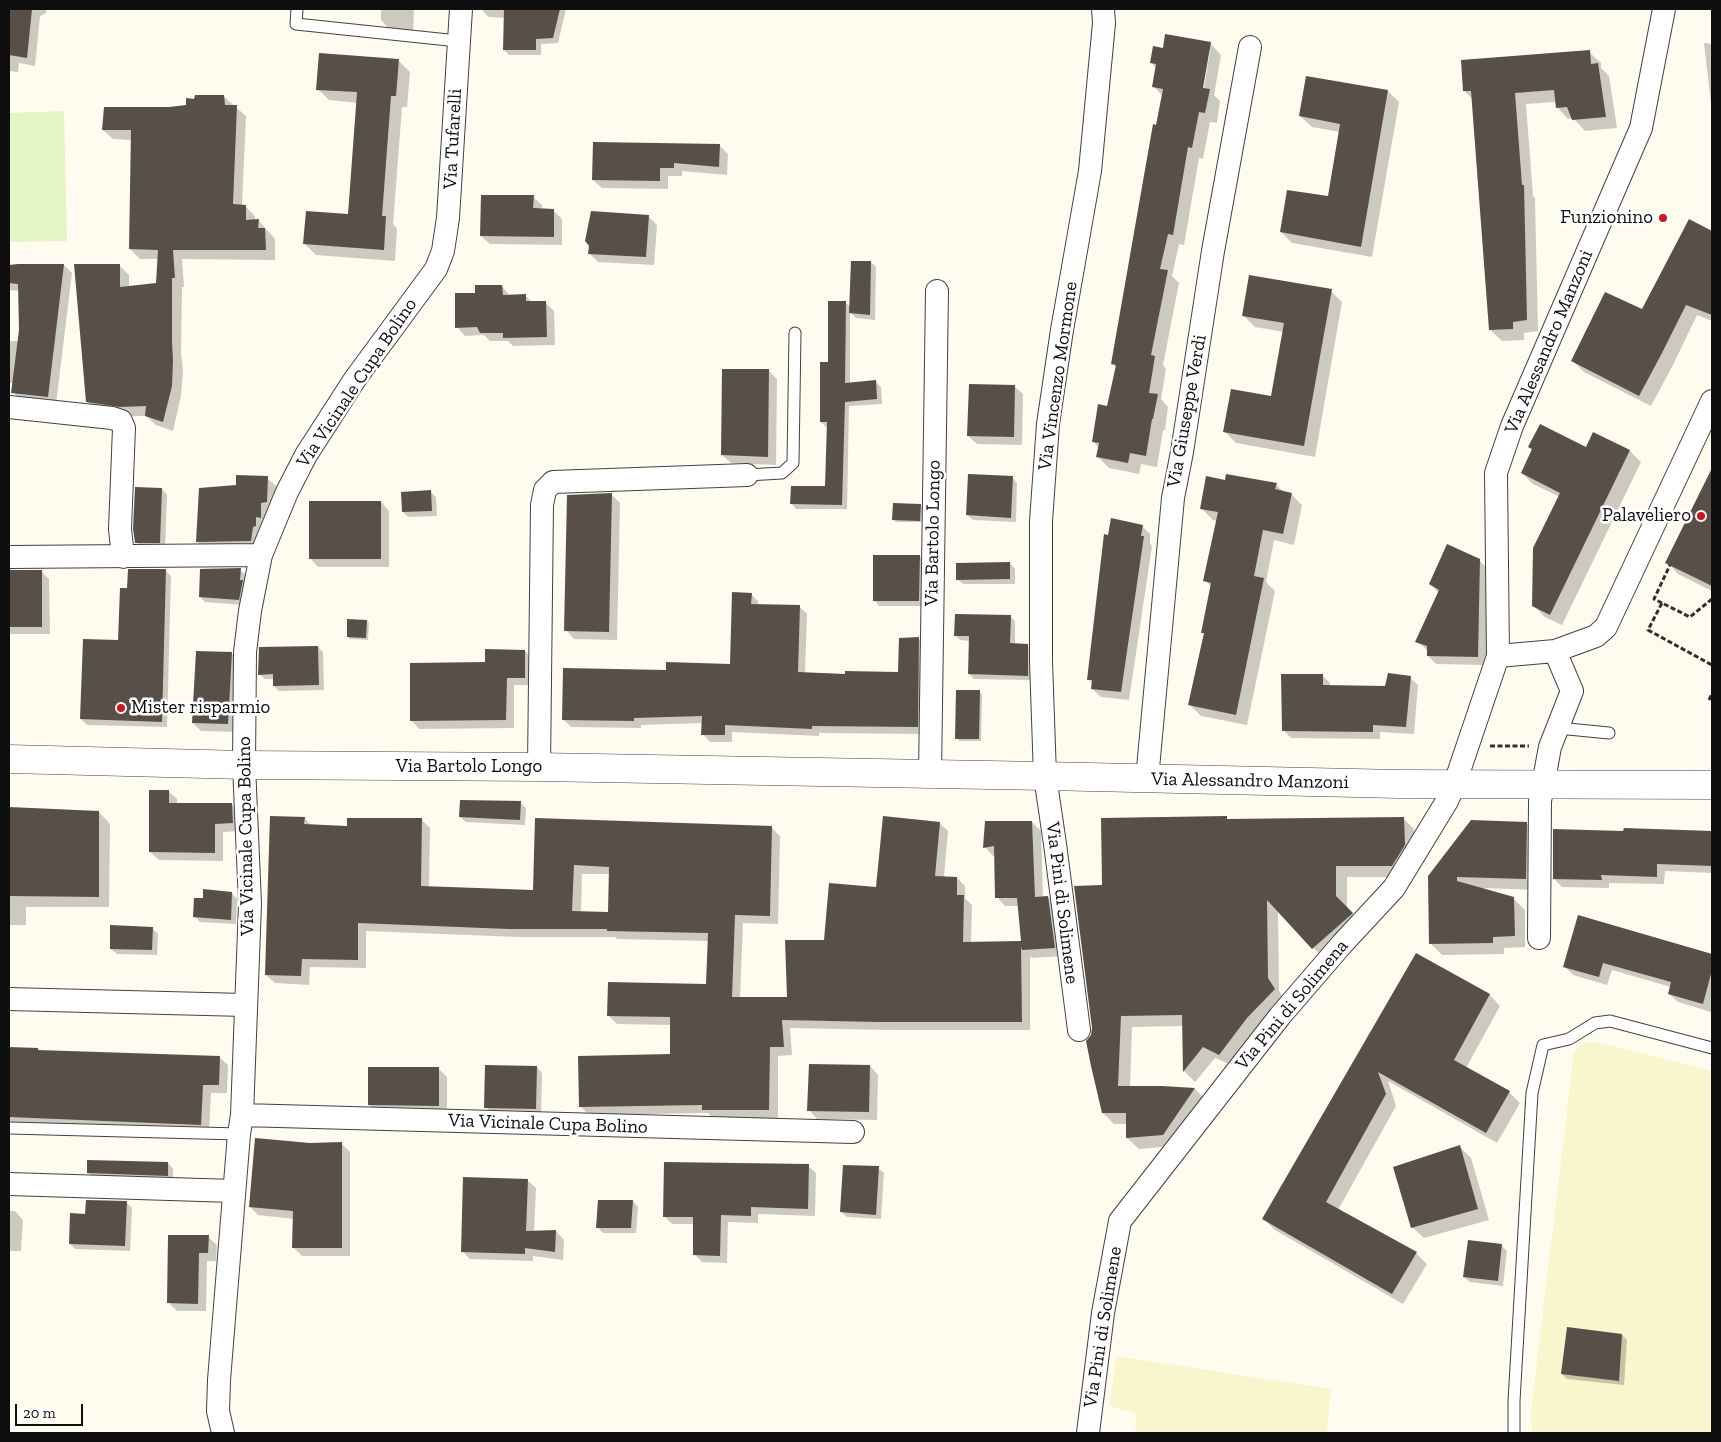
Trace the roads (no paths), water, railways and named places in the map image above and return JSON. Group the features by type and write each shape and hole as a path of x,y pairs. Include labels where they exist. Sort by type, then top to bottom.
{"street":[{"name":"Via Tufarelli","path":"436,269 443,251 448,218 461,9"},
{"name":"Via Vincenzo Mormone","path":"1045,776 1041,521 1048,424 1062,330 1090,171 1102,42 1103,9"},
{"name":"Via Alessandro Manzoni","path":"1455,784 1498,656 1496,473 1512,426 1641,128 1664,9"},
{"name":"Via Giuseppe Verdi","path":"1147,779 1173,498 1182,452 1213,251 1250,47"},
{"name":"Via Vicinale Cupa Bolino","path":"223,1433 218,1411 218,1388 240,1125 250,904 244,765 246,652 250,611 261,556 283,501 306,455 355,379 436,269"},
{"name":"Via Bartolo Longo","path":"930,774 937,291"},
{"path":"1498,656 1555,652 1596,636 1606,627 1712,401"},
{"path":"9,407 112,418 121,421 124,428 120,528 123,556"},
{"path":"539,767 542,505 545,490 553,482 746,475"},
{"path":"9,557 261,556"},
{"path":"1539,938 1540,801 1550,747 1572,691 1555,652"},
{"name":"Via Bartolo Longo","path":"9,759 244,765 539,767 1045,776"},
{"name":"Via Alessandro Manzoni","path":"1045,776 1389,784 1712,785"},
{"name":"Via Pini di Solimene","path":"1045,776 1056,844 1079,1030"},
{"name":"Via Pini di Solimena","path":"1120,1221 1280,1016 1342,944 1394,888 1447,801 1455,784"},
{"path":"9,999 245,1005"},
{"name":"Via Vicinale Cupa Bolino","path":"240,1125 854,1132"},
{"path":"9,1184 233,1198"},
{"path":"9,1198 233,1198"},
{"name":"Via Pini di Solimene","path":"1088,1433 1102,1313 1120,1221"}],"lane":[{"path":"298,9 296,24 458,41"},
{"path":"746,475 782,472 794,464 795,333"},
{"path":"1558,728 1609,733"},
{"path":"1514,1433 1532,1093 1543,1044 1569,1039 1595,1023 1610,1021 1712,1048"},
{"path":"9,1128 240,1125"}],"place":[{"name":"Funzionino","path":"1663,218"},
{"name":"Palaveliero","path":"1701,516"},
{"name":"Mister risparmio","path":"121,708"}]}
